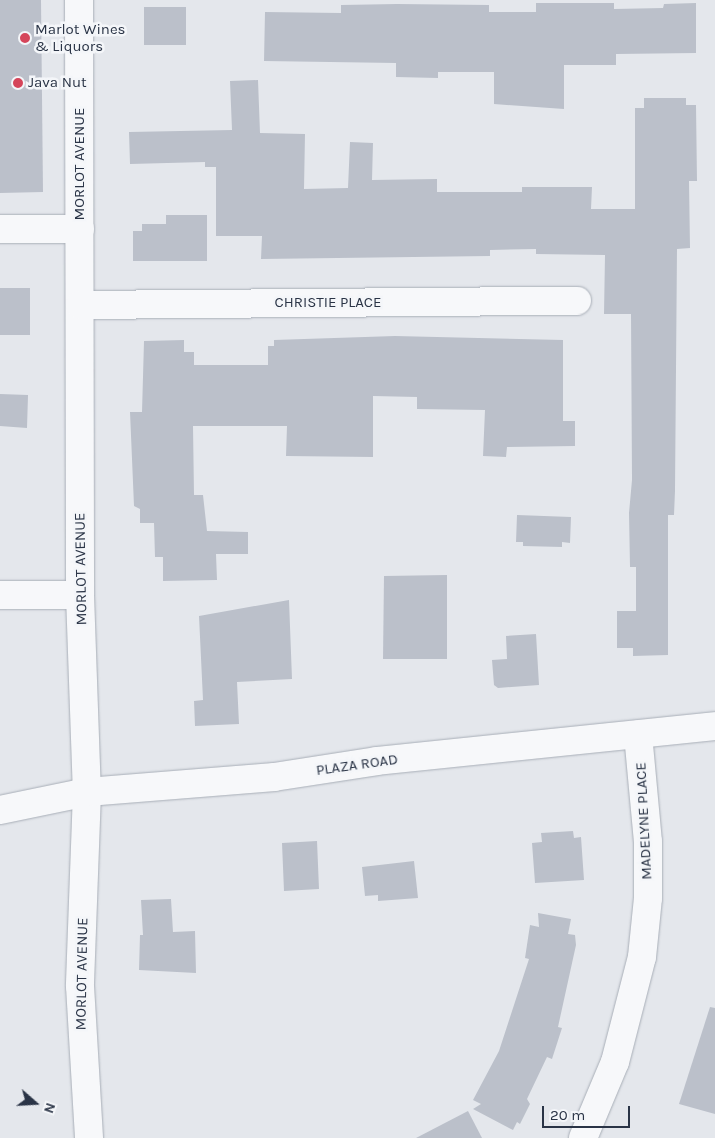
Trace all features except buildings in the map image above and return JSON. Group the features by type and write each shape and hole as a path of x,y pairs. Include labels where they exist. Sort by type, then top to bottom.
{"street":[{"name":"MORLOT AVENUE","path":"79,0 80,595 87,792 80,986 89,1138"},
{"path":"0,229 80,229"},
{"name":"CHRISTIE PLACE","path":"80,305 577,301"},
{"path":"0,594 80,595"},
{"name":"PLAZA ROAD","path":"0,810 87,792 274,777 377,761 715,726"},
{"name":"MADELYNE PLACE","path":"583,1138 616,1062 642,957 648,898 648,842 638,734"}],"place":[{"name":"Marlot Wines & Liquors","path":"25,38"},
{"name":"Java Nut","path":"18,83"}]}
